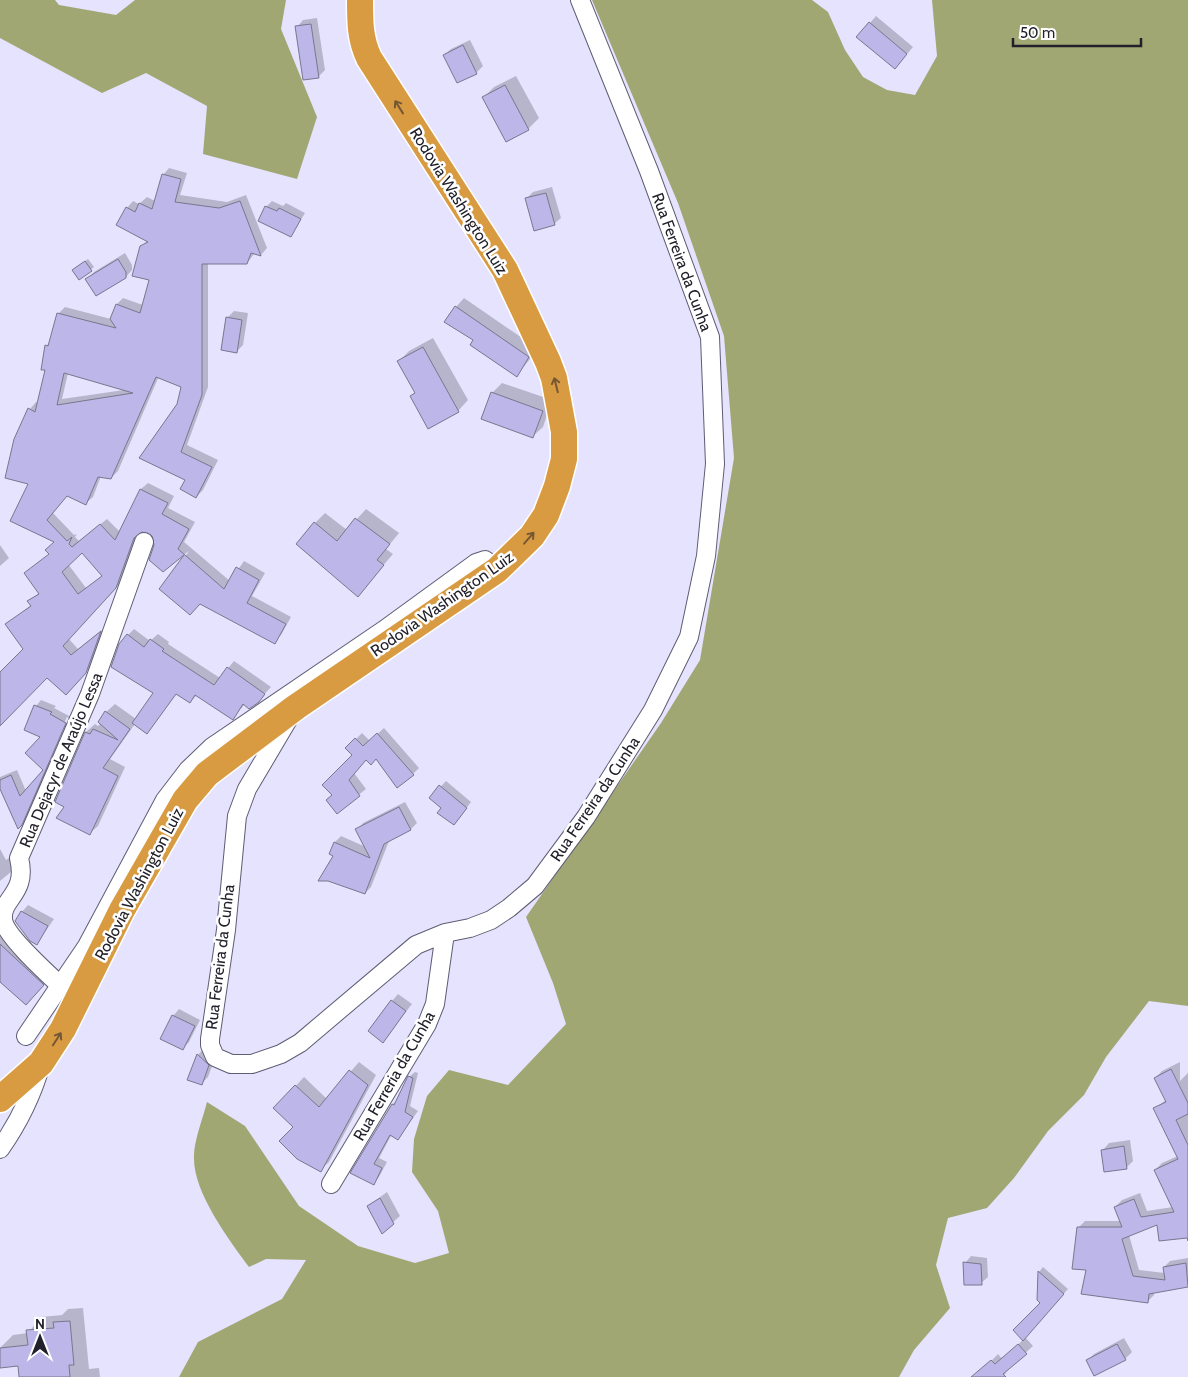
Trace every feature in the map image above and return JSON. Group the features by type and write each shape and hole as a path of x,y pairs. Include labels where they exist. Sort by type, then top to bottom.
{"highway":[{"name":"Rodovia Washington Luiz","path":"0,1099 34,1070 63,1029 95,950 122,910 185,800 207,774 388,635 456,587 497,570 532,536 546,514 557,486 564,459 564,432 554,378 505,270 369,58 362,44 360,0"}],"street":[{"name":"Rua Ferreira da Cunha","path":"296,707 246,789 237,816 226,930 210,1039 212,1052 221,1061 242,1065 252,1064 281,1054 300,1043 416,945 445,933 470,928 491,920 509,908 535,886 586,817 653,710 689,637 706,556 715,464 710,337 649,171 580,0"},
{"name":"Rua Dejacyr de Araújo Lessa","path":"62,987 38,965 5,926 3,913 19,887 23,872 19,858 90,694 144,542"},
{"path":"26,1036 62,987 95,950 165,800 188,770 212,747 388,635"},
{"name":"Rua Ferreria da Cunha","path":"331,1184 426,1024 435,1004 445,933"},
{"path":"0,1149 16,1125 34,1091 34,1070"}],"green space":[{"path":"0,0 55,0 59,5 116,15 135,0 286,0 281,29 317,117 297,179 203,154 207,106 146,73 102,93 0,38"},
{"path":"592,0 812,0 828,12 845,50 863,77 887,90 915,95 937,56 932,0 1188,0 1188,1006 1149,1001 1106,1057 1084,1095 1048,1131 1014,1178 987,1208 948,1218 936,1265 950,1308 914,1350 899,1377 179,1377 198,1342 282,1299 306,1260 266,1259 249,1267 214,1216 200,1186 194,1159 195,1146 207,1102 245,1126 299,1206 358,1246 415,1263 449,1253 438,1211 412,1172 414,1139 427,1096 449,1070 508,1085 566,1024 553,983 526,917 661,723 700,660 734,458 724,336 678,203"}],"building":[{"path":"869,22 907,54 895,69 856,37"},
{"path":"311,24 319,78 303,80 295,26"},
{"path":"463,45 477,74 457,83 443,55"},
{"path":"505,85 529,130 506,142 482,97"},
{"path":"162,174 181,179 175,202 219,208 240,201 261,256 251,253 247,264 202,264 202,395 181,452 212,467 196,498 180,489 185,480 139,458 177,404 181,387 156,377 111,479 98,477 86,505 67,496 47,520 67,541 72,537 69,544 72,547 100,524 115,540 140,489 168,503 162,514 189,529 178,549 224,589 236,567 259,580 247,603 286,624 275,644 200,604 190,615 159,589 184,555 163,572 149,560 154,545 152,536 142,532 134,538 116,588 63,646 71,655 101,631 86,673 66,695 47,678 0,726 0,672 23,649 5,624 31,606 27,601 39,594 24,573 49,554 45,550 54,542 10,521 28,484 5,478 14,439 28,408 35,412 45,370 41,370 45,345 48,346 57,313 116,328 110,319 116,304 140,313 149,280 132,276 140,246 148,242 116,225 126,207 135,212 139,203 152,209","holes":["64,373 133,393 57,405","82,553 102,576 78,594 62,572"]},
{"path":"546,193 555,225 534,231 525,198"},
{"path":"265,206 277,211 279,208 301,219 291,237 258,221"},
{"path":"118,259 126,272 126,278 96,296 85,279"},
{"path":"85,261 92,271 79,280 72,270"},
{"path":"455,306 529,357 517,377 470,345 473,340 444,322"},
{"path":"226,317 242,320 237,353 221,350"},
{"path":"423,347 459,412 428,429 410,396 415,393 397,361"},
{"path":"491,392 543,411 533,438 481,419"},
{"path":"355,518 390,544 377,560 384,565 358,597 296,544 314,522 337,541"},
{"path":"127,634 144,647 150,639 164,649 162,651 214,685 227,667 265,694 259,702 249,709 243,704 233,720 195,695 190,703 176,694 147,734 132,723 153,693 111,667 119,644"},
{"path":"34,705 52,712 50,714 66,723 22,825 18,829 0,789 0,780 11,775 20,796 43,770 25,753 40,737 24,730"},
{"path":"105,711 130,729 103,768 118,776 90,835 56,818 64,807 55,802 85,732 90,734 93,729 118,740 98,722"},
{"path":"377,733 414,775 397,788 376,759 371,765 366,760 349,780 360,796 337,814 326,800 332,795 322,785 352,755 345,748 355,738 363,746"},
{"path":"439,785 467,808 454,825 437,813 441,808 429,798"},
{"path":"399,807 411,830 384,844 365,894 328,881 318,881 333,856 329,854 334,842 370,858 355,829"},
{"path":"21,911 48,926 37,945 30,941 15,921"},
{"path":"0,944 44,985 26,1005 0,982"},
{"path":"391,1000 406,1011 383,1043 368,1031"},
{"path":"172,1015 195,1026 183,1050 160,1039"},
{"path":"197,1054 209,1065 202,1085 187,1080"},
{"path":"1171,1069 1188,1103 1188,1114 1176,1120 1188,1145 1188,1241 1187,1238 1159,1241 1157,1225 1122,1239 1133,1276 1165,1280 1163,1267 1186,1263 1188,1287 1149,1294 1148,1303 1081,1294 1086,1270 1072,1269 1077,1227 1122,1227 1114,1207 1134,1199 1141,1217 1174,1212 1154,1170 1178,1159 1153,1108 1166,1102 1154,1078"},
{"path":"349,1070 368,1085 321,1172 297,1159 279,1141 293,1127 273,1108 295,1085 319,1107"},
{"path":"408,1076 413,1078 405,1112 413,1117 398,1140 390,1135 374,1164 382,1168 374,1185 350,1173 392,1104 394,1105"},
{"path":"1124,1146 1127,1169 1104,1172 1101,1150"},
{"path":"380,1198 394,1224 382,1234 367,1206"},
{"path":"963,1262 981,1264 982,1285 964,1285"},
{"path":"1038,1271 1064,1294 1023,1341 1013,1330 1040,1303 1037,1300"},
{"path":"70,1321 74,1365 69,1365 70,1377 19,1377 18,1366 0,1368 0,1348 28,1345 26,1330 54,1328 53,1322"},
{"path":"1018,1344 1027,1354 1003,1374 1006,1377 971,1377 991,1360 995,1364"},
{"path":"1117,1344 1126,1360 1094,1376 1086,1360"}]}
